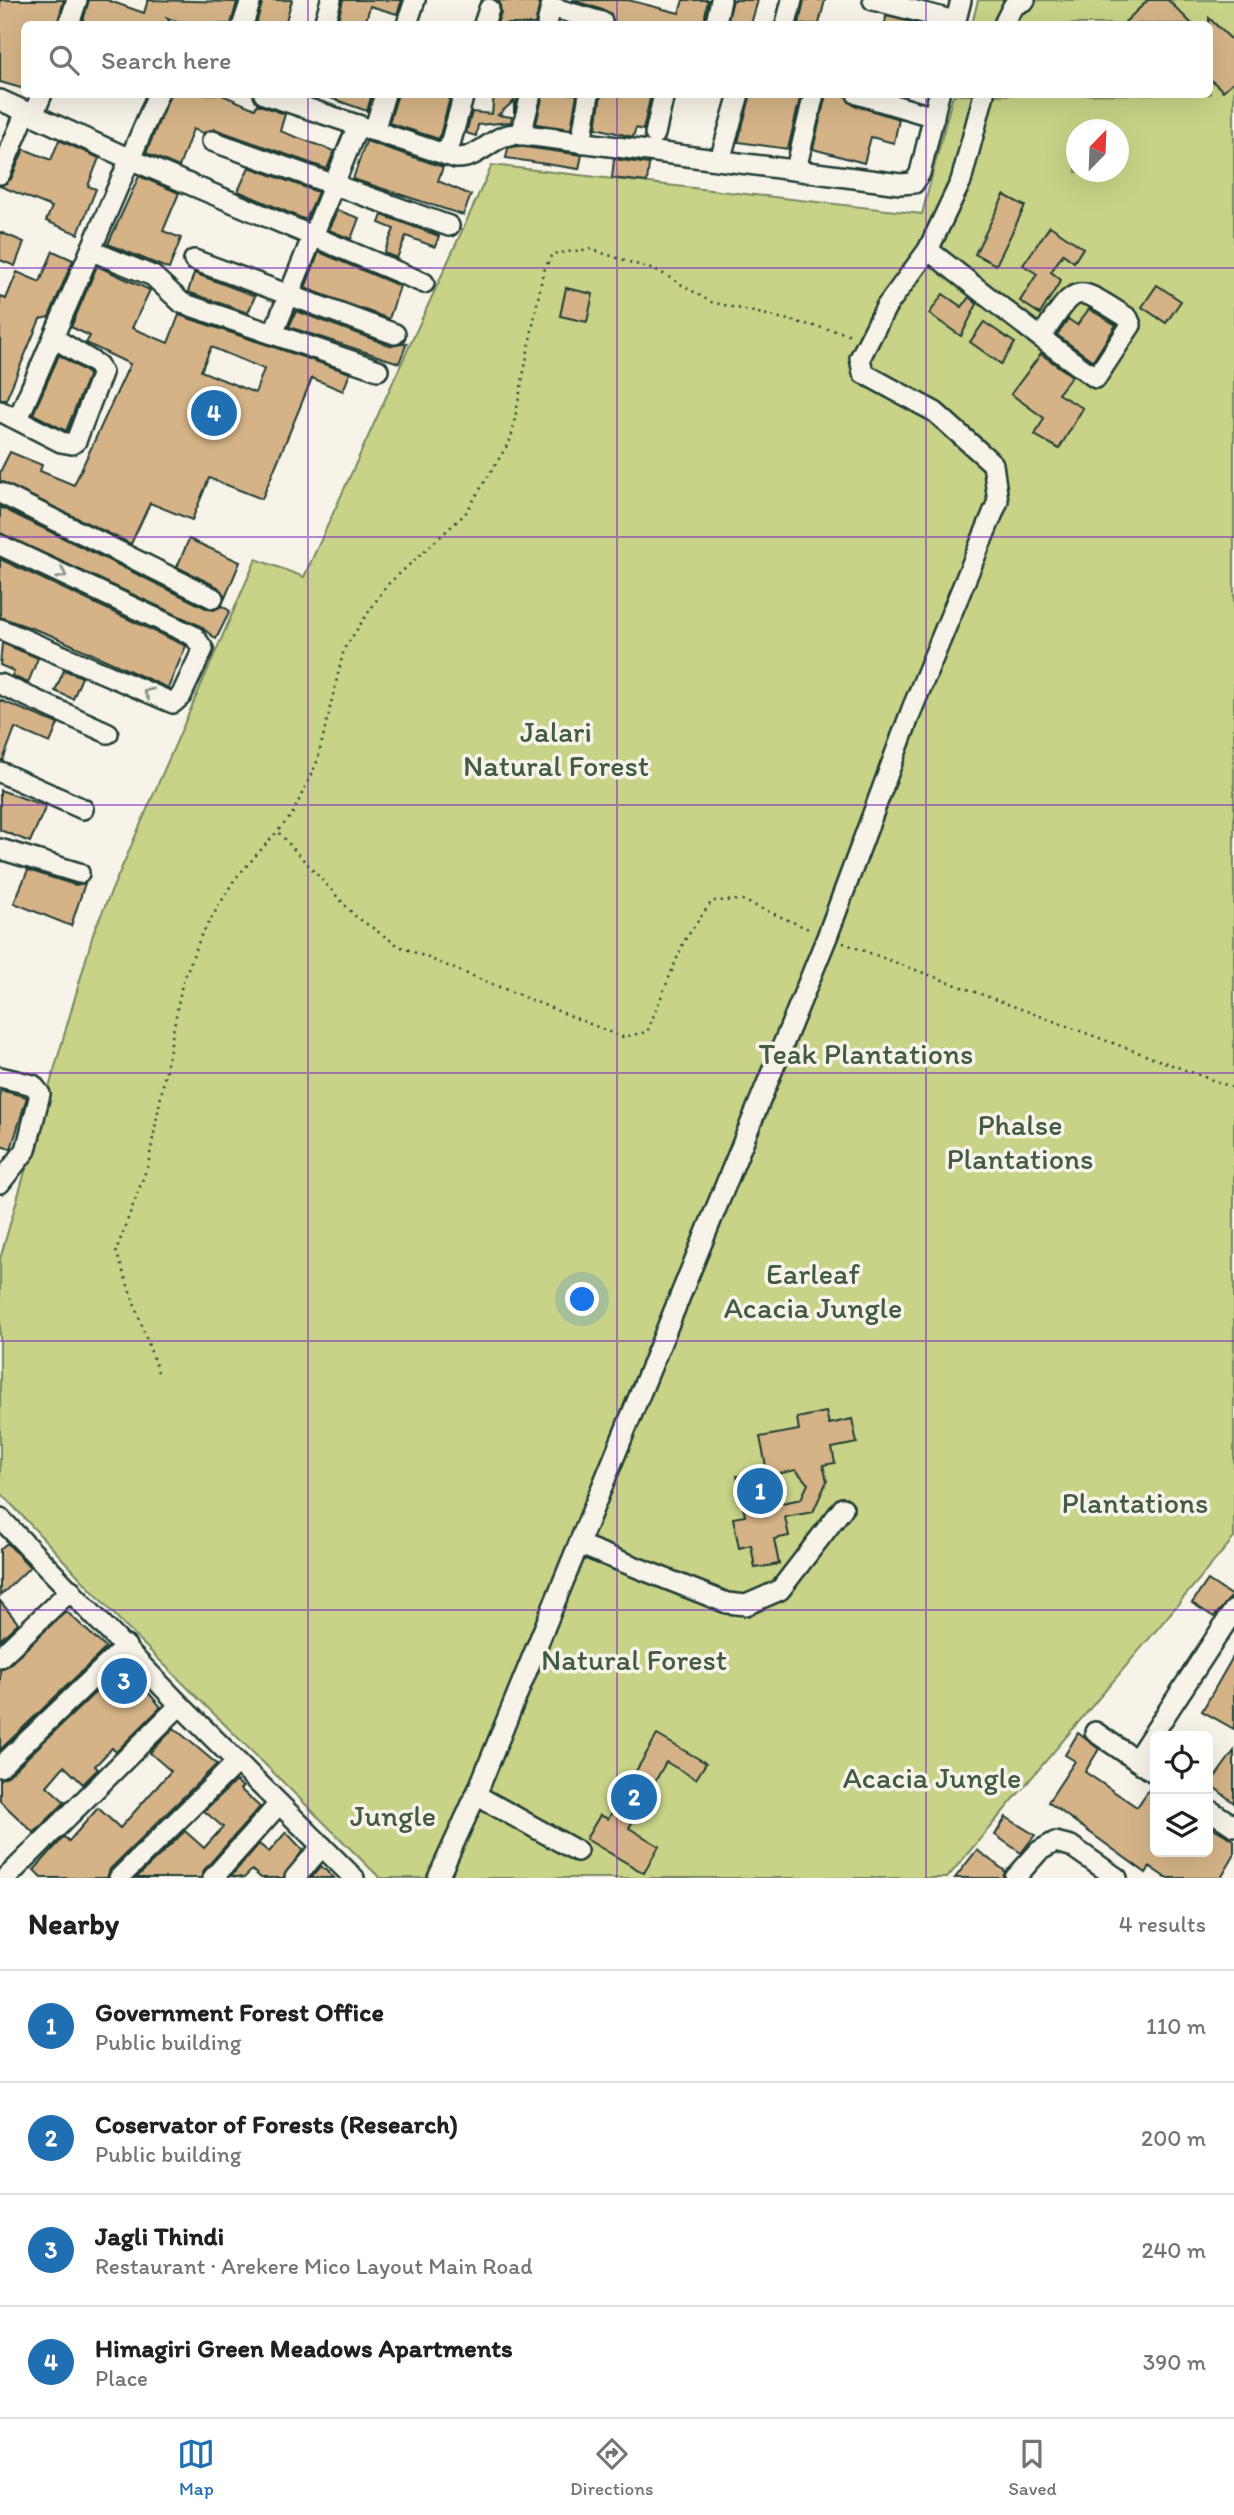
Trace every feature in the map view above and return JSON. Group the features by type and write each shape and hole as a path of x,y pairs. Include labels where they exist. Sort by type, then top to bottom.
{"street":[{"path":"70,21 77,0"},
{"path":"244,21 249,0"},
{"path":"325,21 331,0"},
{"path":"408,21 415,0"},
{"path":"787,21 792,0"},
{"path":"873,0 948,21"},
{"path":"956,21 961,0"},
{"path":"1006,21 1013,6 1025,0"},
{"path":"548,21 551,7 595,21"},
{"path":"0,174 39,98"},
{"path":"54,338 97,365 102,373 76,441 72,444 61,442 9,415 54,338 156,98"},
{"path":"273,334 332,186 383,98"},
{"path":"452,157 463,98"},
{"path":"521,135 530,98"},
{"path":"581,143 588,98"},
{"path":"655,134 663,98"},
{"path":"720,160 738,98"},
{"path":"796,169 813,98"},
{"path":"870,98 934,117"},
{"path":"302,101 366,128 452,157 471,157 508,134 914,183 920,173 938,98"},
{"path":"438,1878 476,1795 580,1545 827,937 912,709 998,501 993,464 935,412 863,373 860,358 886,307 928,250 961,181 984,98"},
{"path":"0,100 132,160 424,283"},
{"path":"212,141 449,226"},
{"path":"928,250 1041,337 1096,378 1131,325 1128,318 1088,293 1077,292 1069,296 1041,337"},
{"path":"92,251 153,276 182,303 378,370"},
{"path":"194,260 395,334"},
{"path":"0,493 213,598"},
{"path":"0,545 194,636 203,649 181,696 173,703 0,629"},
{"path":"0,684 108,733"},
{"path":"0,772 83,808"},
{"path":"0,849 79,873"},
{"path":"0,1077 33,1085 40,1094 26,1150 0,1183"},
{"path":"580,1545 727,1603 746,1605 780,1590 843,1508"},
{"path":"1,1519 180,1705 354,1878"},
{"path":"0,1657 71,1590"},
{"path":"1136,1760 1234,1610"},
{"path":"0,1767 126,1646"},
{"path":"6,1878 180,1705"},
{"path":"1095,1732 1150,1770"},
{"path":"119,1878 237,1762"},
{"path":"476,1795 577,1851"},
{"path":"213,1878 279,1804"},
{"path":"1213,1812 1234,1826"},
{"path":"1015,1878 1039,1851 1055,1842 1071,1846 1117,1878"},
{"path":"295,1878 322,1846"}],"path":[{"path":"158,1372 116,1251 148,1165 182,984 201,936 234,880 279,833 292,815 317,762 344,649 386,586 465,514 511,439 543,273 552,254 590,248 660,272 711,302 869,340"},
{"path":"279,833 355,916 399,946 622,1037 647,1032 684,941 712,901 742,900 827,937 1234,1088"}],"green space":[{"path":"978,0 1234,0 1234,1538 947,1878 380,1878 126,1627 0,1492 0,1259 94,931 256,559 304,577 492,165 922,214 952,98 1213,98 1213,21 973,21"}],"building":[{"path":"0,0 64,0 58,21 21,21 21,88 0,82"},
{"path":"89,0 107,0 144,13 148,0 237,2 232,21 178,21 167,18 170,21 83,21"},
{"path":"263,0 292,0 286,21 257,21"},
{"path":"343,0 402,0 397,14 370,6 366,21 338,21"},
{"path":"499,0 540,3 536,21 498,21 501,12"},
{"path":"572,0 628,0 679,13 683,0 708,0 706,21 613,21 611,14"},
{"path":"733,0 758,0 752,21 728,21"},
{"path":"804,0 825,0 820,21 800,21"},
{"path":"1148,0 1168,0 1189,21 1126,21"},
{"path":"886,16 907,21 885,21"},
{"path":"1213,22 1234,42 1234,81 1223,91 1213,82"},
{"path":"168,98 229,98 255,109 257,104 285,114 280,131 334,151 327,169 215,129 203,133 193,129 179,167 146,153"},
{"path":"330,98 371,98 367,111"},
{"path":"397,98 450,98 439,139 389,123"},
{"path":"494,98 517,98 514,113 514,101 498,115 512,117 511,122 478,125 476,136 466,133 472,112 492,114"},
{"path":"542,98 576,98 571,129 536,124"},
{"path":"600,98 650,98 643,130 636,128 633,137 596,128"},
{"path":"750,98 800,98 788,149 738,142"},
{"path":"825,98 848,98 853,105 899,119 894,143 871,137 864,163 813,149"},
{"path":"59,140 99,158 88,186 96,189 78,234 46,221 52,207 0,186 11,179 24,149 51,160"},
{"path":"366,141 443,167 438,181 471,195 463,215 353,179"},
{"path":"517,146 582,155 579,169 506,158 508,148"},
{"path":"614,159 649,164 647,182 612,178"},
{"path":"249,167 318,192 306,220 238,191"},
{"path":"139,176 179,193 163,231 181,238 169,269 108,244"},
{"path":"1004,195 1025,206 996,265 975,254"},
{"path":"337,210 359,218 351,239 329,230"},
{"path":"382,215 439,236 435,247 406,236 397,258 384,253 394,229 379,223"},
{"path":"1050,226 1083,248 1074,262 1063,254 1051,272 1061,280 1040,314 1020,301 1037,274 1023,265"},
{"path":"0,232 24,242 15,266 0,260"},
{"path":"53,251 73,260 49,317 40,319 6,400 0,399 0,296 6,299 17,272 40,282"},
{"path":"319,252 400,286 389,319 305,288"},
{"path":"97,266 150,290 132,328 168,343 179,315 350,373 343,391 312,378 262,499 209,478 192,520 150,503 131,544 0,481 0,472 10,452 42,465 40,471 74,485 130,364 86,343 90,336 71,327","holes":["211,347 264,369 255,393 201,371"]},
{"path":"194,273 255,296 248,313 188,292"},
{"path":"1157,285 1181,301 1166,323 1142,307"},
{"path":"566,288 593,294 587,322 560,316"},
{"path":"943,294 962,307 969,297 977,304 961,336 929,314"},
{"path":"1089,309 1116,325 1093,361 1057,335 1068,319 1077,325"},
{"path":"296,311 391,346 407,343 399,363 289,327"},
{"path":"984,322 1015,343 1001,364 970,342"},
{"path":"1041,354 1072,376 1058,394 1083,408 1059,449 1035,435 1044,418 1011,394"},
{"path":"59,355 89,374 66,431 33,414"},
{"path":"0,507 208,609 214,610 222,606 230,611 216,639 199,625 0,533"},
{"path":"189,539 240,562 225,598 218,587 177,567"},
{"path":"0,559 186,646 168,688 48,634 0,617"},
{"path":"2,643 38,658 28,683 12,676 14,671 0,665"},
{"path":"64,670 82,677 73,699 55,691"},
{"path":"0,700 58,724 50,743 15,728 3,760 0,760"},
{"path":"0,790 46,806 30,842 0,830"},
{"path":"28,870 75,885 85,883 71,926 14,903"},
{"path":"0,1090 27,1097 11,1149 0,1146"},
{"path":"826,1412 829,1424 852,1419 857,1443 832,1448 835,1463 823,1465 827,1481 813,1512 785,1517 789,1536 774,1539 779,1564 755,1568 751,1545 739,1548 733,1518 745,1516 737,1476 767,1471 760,1437 799,1430 797,1418","holes":["796,1470 808,1484 801,1499 782,1503 777,1474"]},
{"path":"7,1543 30,1567 0,1596 0,1549"},
{"path":"1208,1580 1232,1596 1214,1617 1192,1603"},
{"path":"0,1601 18,1623 0,1640"},
{"path":"66,1611 106,1648 0,1750 0,1669 8,1666"},
{"path":"1234,1655 1234,1729 1202,1711"},
{"path":"124,1665 161,1707 116,1752 112,1748 95,1766 98,1769 83,1784 64,1766 47,1786 65,1802 34,1833 0,1801 0,1779 8,1776"},
{"path":"174,1728 217,1764 110,1869 107,1878 42,1878 34,1870 64,1837 69,1841 98,1808 120,1828 171,1771 150,1753"},
{"path":"1078,1733 1099,1749 1085,1772 1137,1807 1150,1788 1150,1857 1213,1857 1213,1828 1234,1840 1234,1856 1221,1878 1166,1878 1150,1867 1146,1873 1048,1802 1075,1761 1065,1755"},
{"path":"657,1735 706,1763 696,1779 666,1762 629,1828 659,1846 644,1873 586,1839 600,1815 608,1819"},
{"path":"1234,1751 1234,1803 1213,1786 1213,1780"},
{"path":"236,1781 243,1787 240,1789 260,1807 204,1870 201,1878 136,1878 185,1831 204,1848 223,1827 204,1811"},
{"path":"1006,1817 1035,1835 1021,1853 995,1835"},
{"path":"286,1832 303,1850 283,1878 261,1878 252,1870 244,1878 231,1876 259,1844 269,1852"},
{"path":"977,1850 1005,1871 1003,1878 955,1878"},
{"path":"321,1866 334,1878 311,1878"}],"place":[{"name":"Himagiri Green Meadows Apartments","path":"214,413"},
{"name":"Government Forest Office","path":"760,1491"},
{"name":"Jagli Thindi","path":"124,1681"},
{"name":"Coservator of Forests (Research)","path":"634,1797"}],"park label":[{"name":"Jalari Natural Forest","path":"556,749"},
{"name":"Teak Plantations","path":"866,1054"},
{"name":"Phalse Plantations","path":"1020,1142"},
{"name":"Earleaf Acacia Jungle","path":"813,1291"},
{"name":"Plantations","path":"1135,1503"},
{"name":"Natural Forest","path":"634,1660"},
{"name":"Acacia Jungle","path":"932,1778"},
{"name":"Jungle","path":"393,1816"}]}
